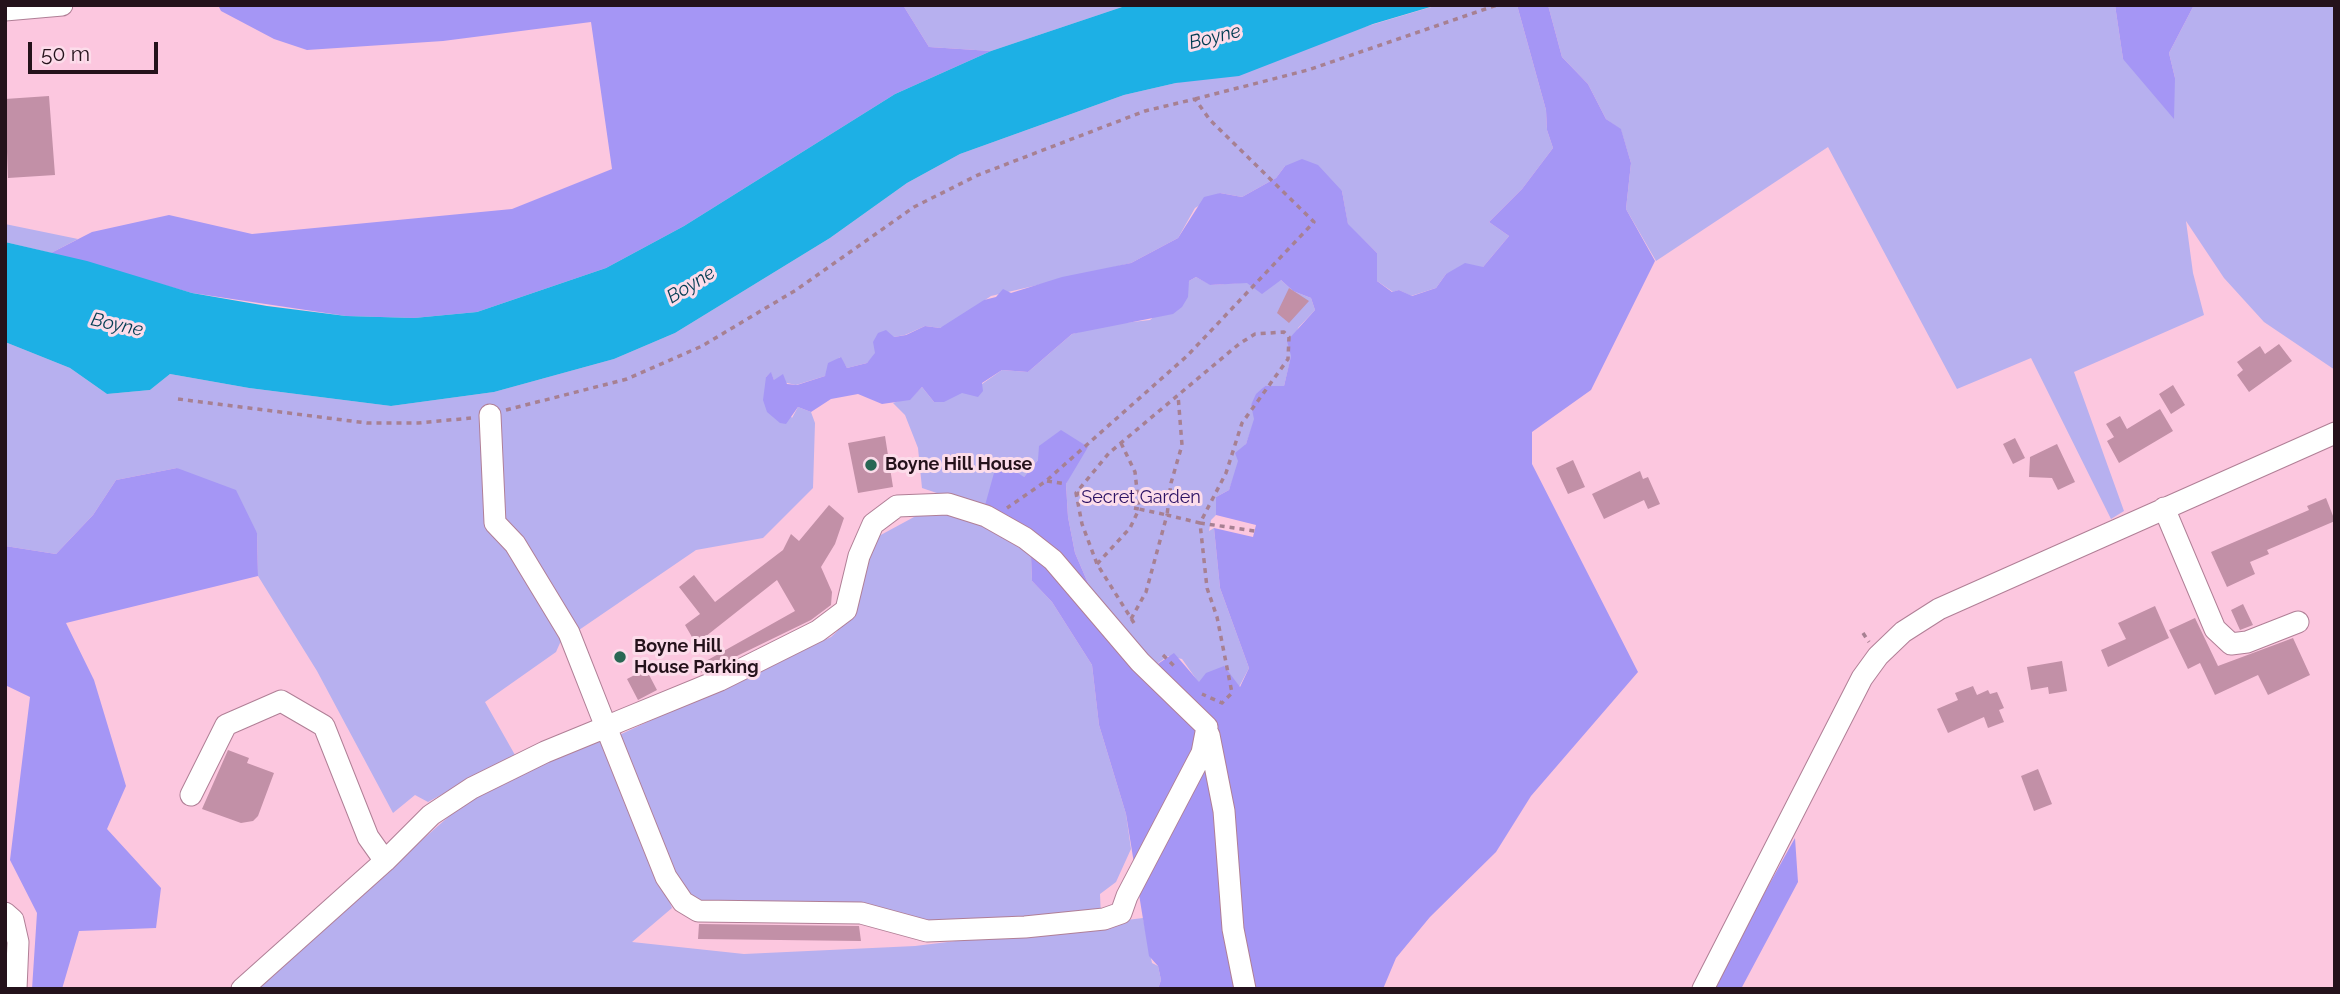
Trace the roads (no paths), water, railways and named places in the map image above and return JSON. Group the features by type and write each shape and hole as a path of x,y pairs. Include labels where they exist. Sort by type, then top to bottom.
{"street":[{"path":"5,10 62,5"},
{"path":"490,415 495,523 515,544 569,633 666,877 683,902 698,911 861,913 927,931 1025,927 1104,919 1121,913 1127,896 1202,753 1208,727"},
{"path":"1703,989 1862,678 1878,656 1903,632 1939,609 2335,433"},
{"path":"242,989 431,815 472,788 545,751 720,680 818,631 846,610 859,556 873,524 897,506 948,504 991,519 1025,538 1053,560 1140,662 1208,727 1224,811 1233,929 1245,989"},
{"path":"2164,508 2215,629 2231,644 2247,642 2298,622"},
{"path":"191,795 226,725 281,701 324,726 368,837 384,861"},
{"path":"5,913 13,920 18,942 16,989"}],"water":[{"name":"Boyne","path":"1128,5 1437,5 1373,24 1239,76 1176,83 1124,95 960,154 907,183 830,238 675,333 614,359 494,392 391,406 249,388 170,374 150,390 107,394 70,368 5,342 5,242 87,261 192,293 267,306 346,316 414,318 477,312 606,268 684,226 895,94 991,51"}],"place":[{"name":"Boyne Hill House","path":"871,465"},
{"name":"Boyne Hill House Parking","path":"620,657"}],"park label":[{"name":"Secret Garden","path":"1141,498"}]}
